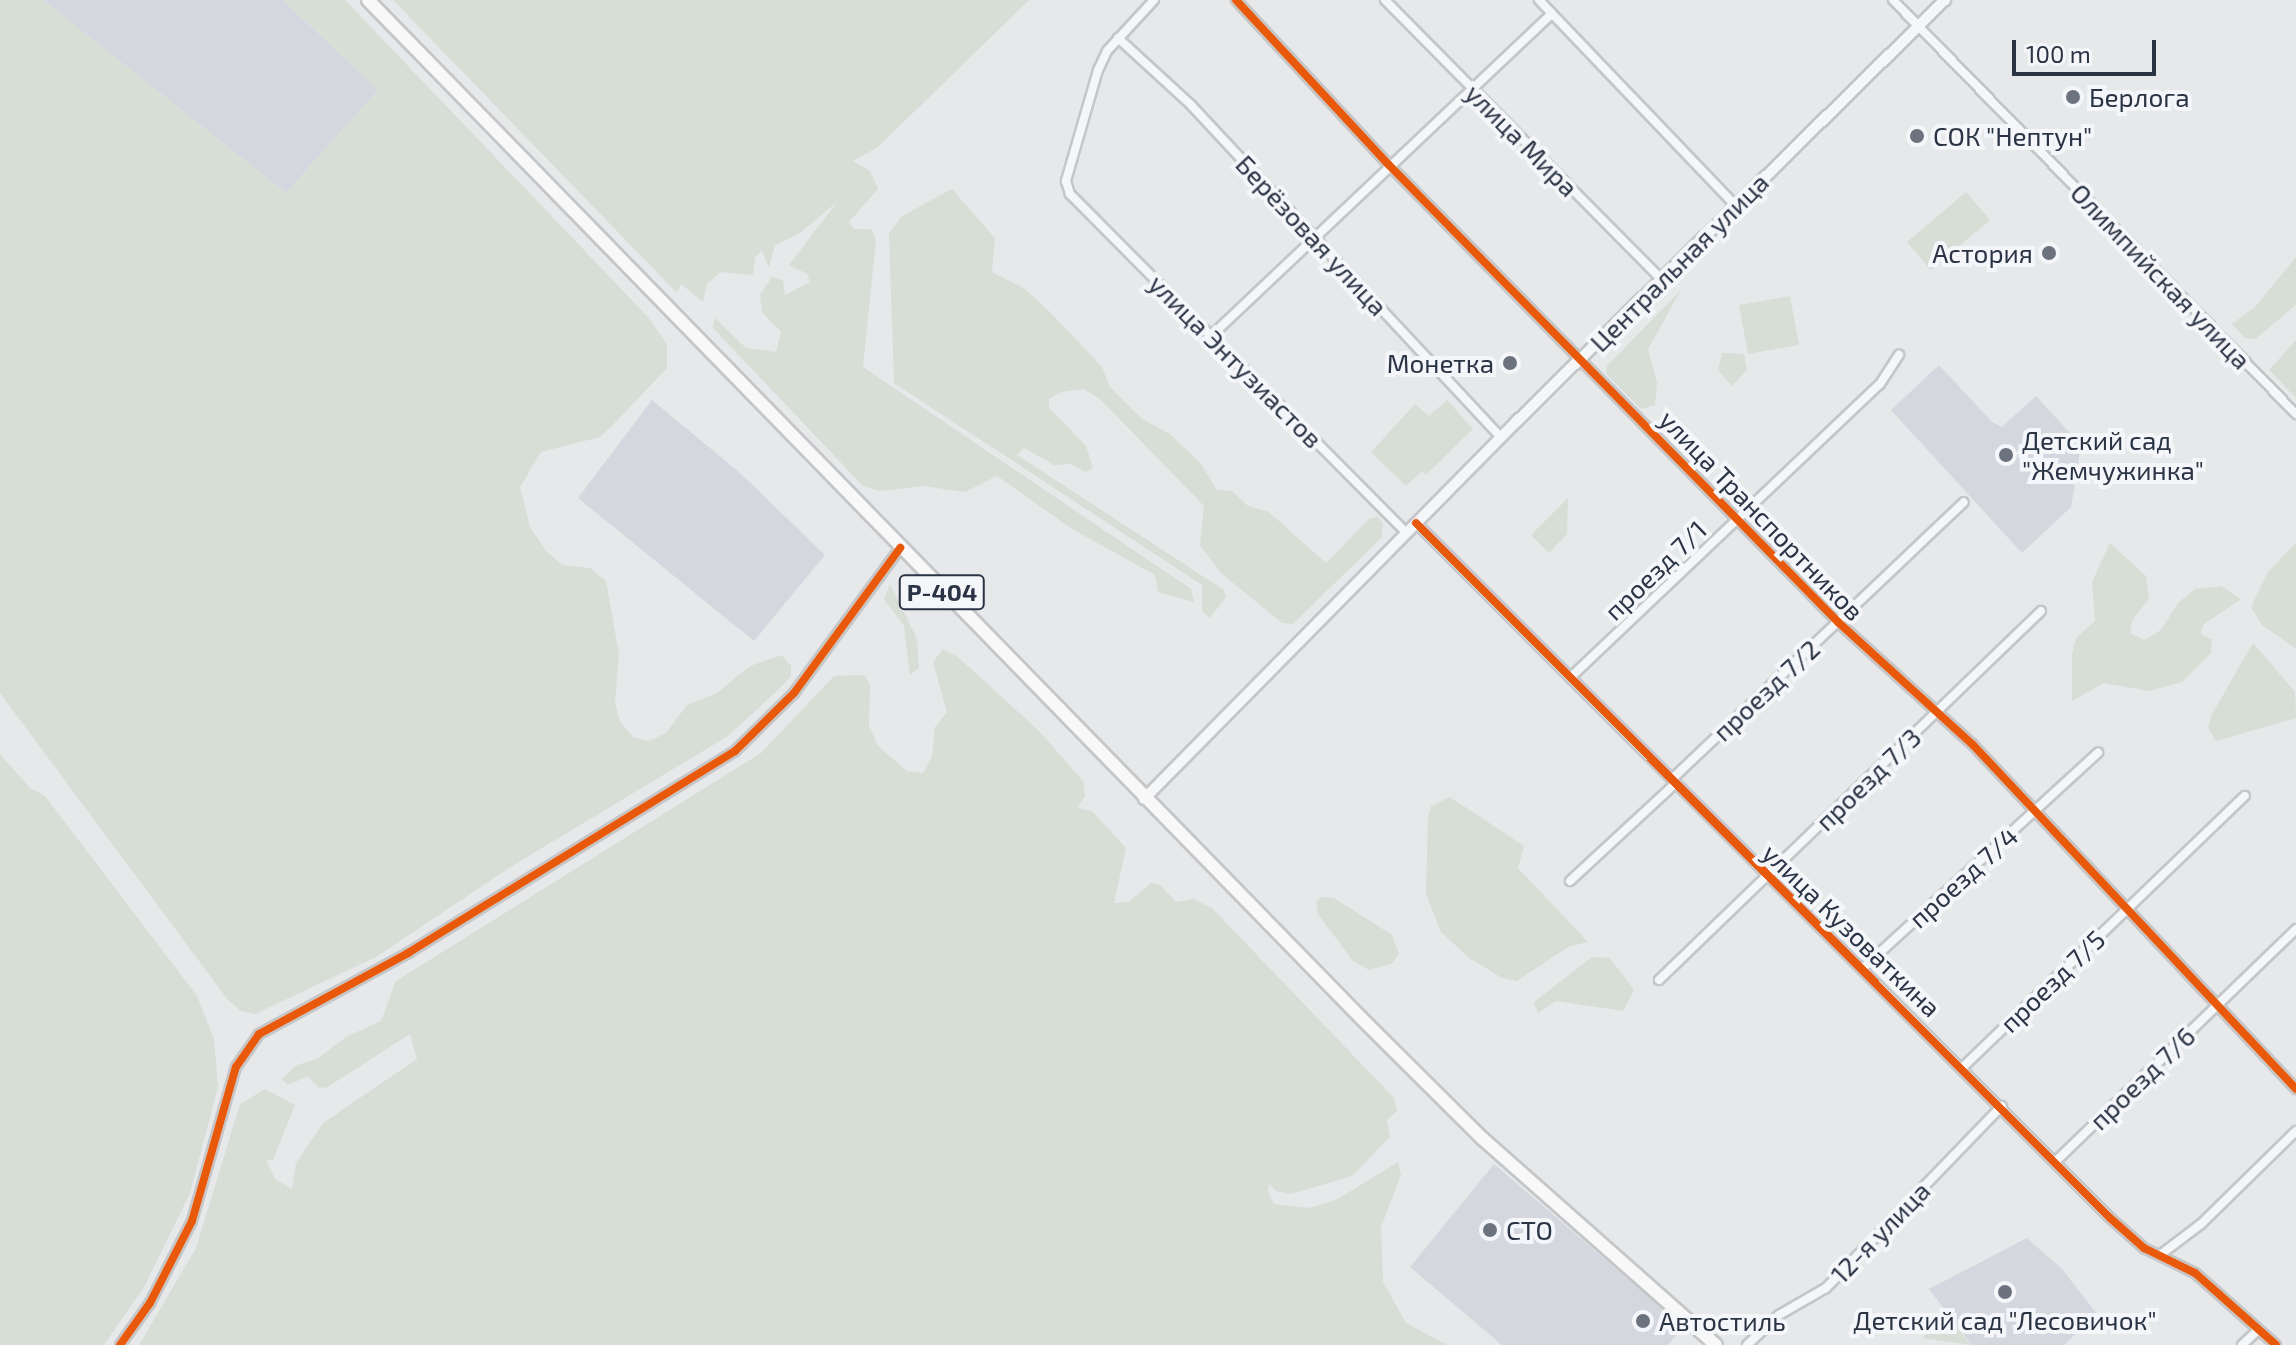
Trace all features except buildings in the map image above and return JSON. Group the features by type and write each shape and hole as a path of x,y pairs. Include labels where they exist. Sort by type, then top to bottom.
{"highway":[{"name":"Р-404","path":"368,0 1144,799 1483,1139 1716,1345"}],"street":[{"path":"1118,38 1154,0"},
{"name":"улица Транспортников","path":"1236,0 1388,164 1839,623 1934,715 1973,745 2220,1003 2296,1089"},
{"name":"улица Мира","path":"1385,0 1661,279"},
{"path":"1539,0 1735,205"},
{"name":"Олимпийская улица","path":"1893,0 2296,414"},
{"name":"Центральная улица","path":"1144,799 1501,438 1945,0"},
{"path":"1211,336 1469,87 1552,14"},
{"name":"улица Энтузиастов","path":"1118,38 1098,70 1067,188 1407,533"},
{"name":"Берёзовая улица","path":"1118,38 1191,105 1501,438"},
{"name":"проезд 7/1","path":"1572,676 1880,384 1899,355"},
{"name":"проезд 7/2","path":"1570,881 1964,502"},
{"name":"улица Кузоваткина","path":"1416,523 2129,1236 2195,1273 2276,1345"},
{"path":"120,1345 150,1303 192,1221 236,1067 259,1034 408,953 735,751 794,693 900,548"},
{"name":"проезд 7/3","path":"1659,980 2041,611"},
{"name":"проезд 7/4","path":"1863,968 2098,753"},
{"name":"проезд 7/5","path":"1963,1067 2245,796"},
{"name":"проезд 7/6","path":"2056,1161 2296,929"},
{"name":"12-я улица","path":"1747,1345 1779,1315 1826,1288 2002,1106"},
{"path":"2160,1255 2201,1224 2296,1131"},
{"path":"2242,1345 2258,1330"}],"shaded area":[{"path":"0,0 43,0 286,193 378,90 283,0 345,0 647,316 667,344 667,368 611,427 600,437 541,452 520,487 530,527 546,551 562,565 590,568 606,581 619,654 615,703 620,722 633,737 649,741 666,733 687,705 717,693 750,666 782,655 791,666 791,676 728,736 512,866 376,957 255,1014 241,1011 228,1000 0,693"},
{"path":"43,0 283,0 378,90 286,193"},
{"path":"393,0 1029,0 878,147 853,161 870,171 878,189 849,222 854,229 871,229 876,240 863,367 1191,589 1194,602 1158,592 1155,575 1072,529 997,476 965,492 924,486 879,491 863,486 713,328 715,318 746,348 776,352 781,332 762,312 760,294 772,277 783,280 785,295 810,282 807,274 789,265 837,202 800,233 775,245 769,267 762,251 755,257 753,275 721,272 707,284 703,302 681,284 677,293"},
{"path":"952,189 995,238 992,272 1025,289 1050,312 1102,367 1110,387 1142,419 1170,434 1201,464 1217,490 1232,491 1248,506 1269,512 1326,563 1370,518 1378,517 1383,524 1381,538 1293,624 1282,623 1221,573 1200,545 1204,506 1101,400 1084,389 1061,392 1049,399 1049,408 1086,446 1093,468 1086,472 1071,464 1054,465 1024,448 1017,455 1224,590 1226,597 1210,618 1202,611 1202,585 894,383 889,233 902,216"},
{"path":"1966,192 1990,220 1931,270 1907,242"},
{"path":"2296,257 2296,305 2255,339 2245,338 2232,324 2255,307"},
{"path":"1681,290 1648,349 1657,383 1655,405 1641,409 1606,374 1607,366"},
{"path":"1790,296 1799,345 1748,354 1739,305"},
{"path":"2296,340 2296,398 2269,370"},
{"path":"1722,353 1744,354 1747,370 1732,386 1718,370"},
{"name":"Детский сад \"Жемчужинка\"","path":"1939,365 1992,422 2002,427 2036,396 2081,445 2071,507 2022,553 1891,410"},
{"path":"652,400 739,472 825,555 754,641 578,498"},
{"path":"1447,400 1473,429 1426,475 1422,471 1406,486 1371,452 1415,404 1429,416"},
{"path":"1568,498 1567,534 1549,553 1531,535"},
{"path":"2110,543 2146,576 2149,599 2132,620 2130,633 2144,640 2161,630 2178,603 2195,589 2221,586 2241,599 2203,625 2201,634 2212,640 2211,653 2182,682 2149,691 2104,683 2072,701 2072,654 2076,638 2095,621 2092,582"},
{"path":"2296,543 2296,649 2261,624 2251,607 2268,572"},
{"path":"890,584 917,639 919,668 910,675 904,626 884,599"},
{"path":"2253,643 2295,692 2296,718 2216,741 2208,728 2211,716"},
{"path":"943,649 958,657 1039,731 1083,781 1085,796 1077,808 1092,811 1126,848 1114,903 1129,902 1151,883 1160,885 1176,902 1193,899 1212,908 1394,1098 1397,1111 1387,1120 1390,1137 1352,1176 1291,1194 1276,1191 1269,1183 1268,1191 1274,1204 1309,1208 1336,1200 1398,1162 1401,1175 1381,1227 1383,1282 1406,1323 1447,1345 139,1345 196,1248 240,1104 265,1089 295,1105 273,1160 266,1160 275,1179 292,1189 296,1163 323,1123 417,1059 410,1034 326,1088 318,1087 308,1076 288,1085 282,1079 297,1065 317,1059 346,1037 381,1021 396,981 761,753 834,676 864,675 870,684 869,726 878,746 907,771 923,773 932,756 935,727 947,712 933,662"},
{"path":"0,754 30,788 45,796 197,996 214,1039 218,1087 190,1193 144,1287 104,1345 0,1345"},
{"path":"1450,797 1524,846 1518,868 1588,942 1568,947 1517,981 1502,978 1468,957 1441,932 1426,894 1428,817 1431,806"},
{"path":"1322,897 1334,898 1392,935 1399,954 1391,964 1369,970 1353,961 1318,914 1316,901"},
{"path":"1592,957 1610,958 1634,990 1623,1011 1556,1001 1538,1013 1534,1002"},
{"path":"1494,1164 1684,1327 1668,1345 1502,1345 1410,1267"},
{"name":"Детский сад \"Лесовичок\"","path":"2027,1238 2062,1269 2097,1314 2064,1345 1972,1345 1929,1289"},
{"path":"1939,1312 1949,1318 1971,1345 1922,1338 1937,1325"}],"cycle path":[{"path":"1236,0 1388,164 1839,623 1973,745 2296,1089"},
{"path":"1416,523 2109,1217 2144,1248 2195,1273 2276,1345"},
{"path":"120,1345 150,1303 192,1221 236,1067 259,1034 408,953 735,751 794,693 900,548"}],"place":[{"name":"Берлога","path":"2073,97"},
{"name":"СОК \"Нептун\"","path":"1917,136"},
{"name":"Астория","path":"2049,253"},
{"name":"Монетка","path":"1510,363"},
{"name":"Детский сад \"Жемчужинка\"","path":"2006,455"},
{"name":"СТО","path":"1490,1230"},
{"name":"Детский сад \"Лесовичок\"","path":"2005,1292"},
{"name":"Автостиль","path":"1643,1321"}]}
